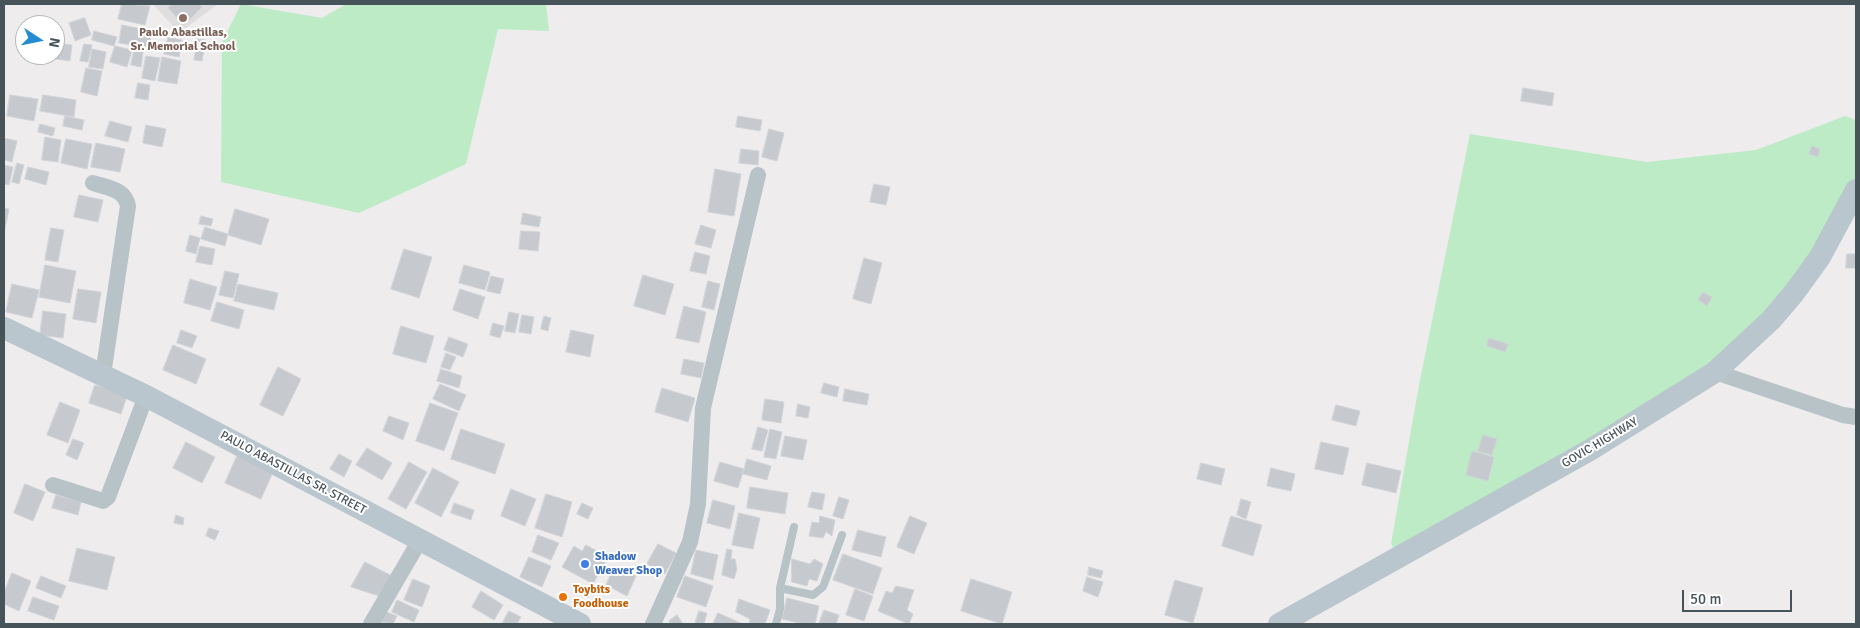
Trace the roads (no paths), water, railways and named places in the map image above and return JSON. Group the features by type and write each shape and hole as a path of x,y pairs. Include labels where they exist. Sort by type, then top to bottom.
{"main road":[{"name":"GOVIC HIGHWAY","path":"1279,624 1590,450 1715,372 1765,326 1794,293 1820,257 1856,190"},
{"name":"PAULO ABASTILLAS SR. STREET","path":"4,328 146,396 580,624"}],"street":[{"path":"653,624 690,542 698,504 703,408 758,175"},
{"path":"93,183 122,193 128,206 103,375"},
{"path":"1715,372 1843,415 1856,417"},
{"path":"53,485 103,501 108,497 146,396"},
{"path":"371,624 420,540"}],"lane":[{"path":"776,624 780,609 780,588 794,527"},
{"path":"780,588 813,595 823,587 836,556 842,535"}],"place":[{"name":"Paulo Abastillas, Sr. Memorial School","path":"183,18"},
{"name":"Shadow Weaver Shop","path":"585,564"},
{"name":"Toybits Foodhouse","path":"563,597"}]}
